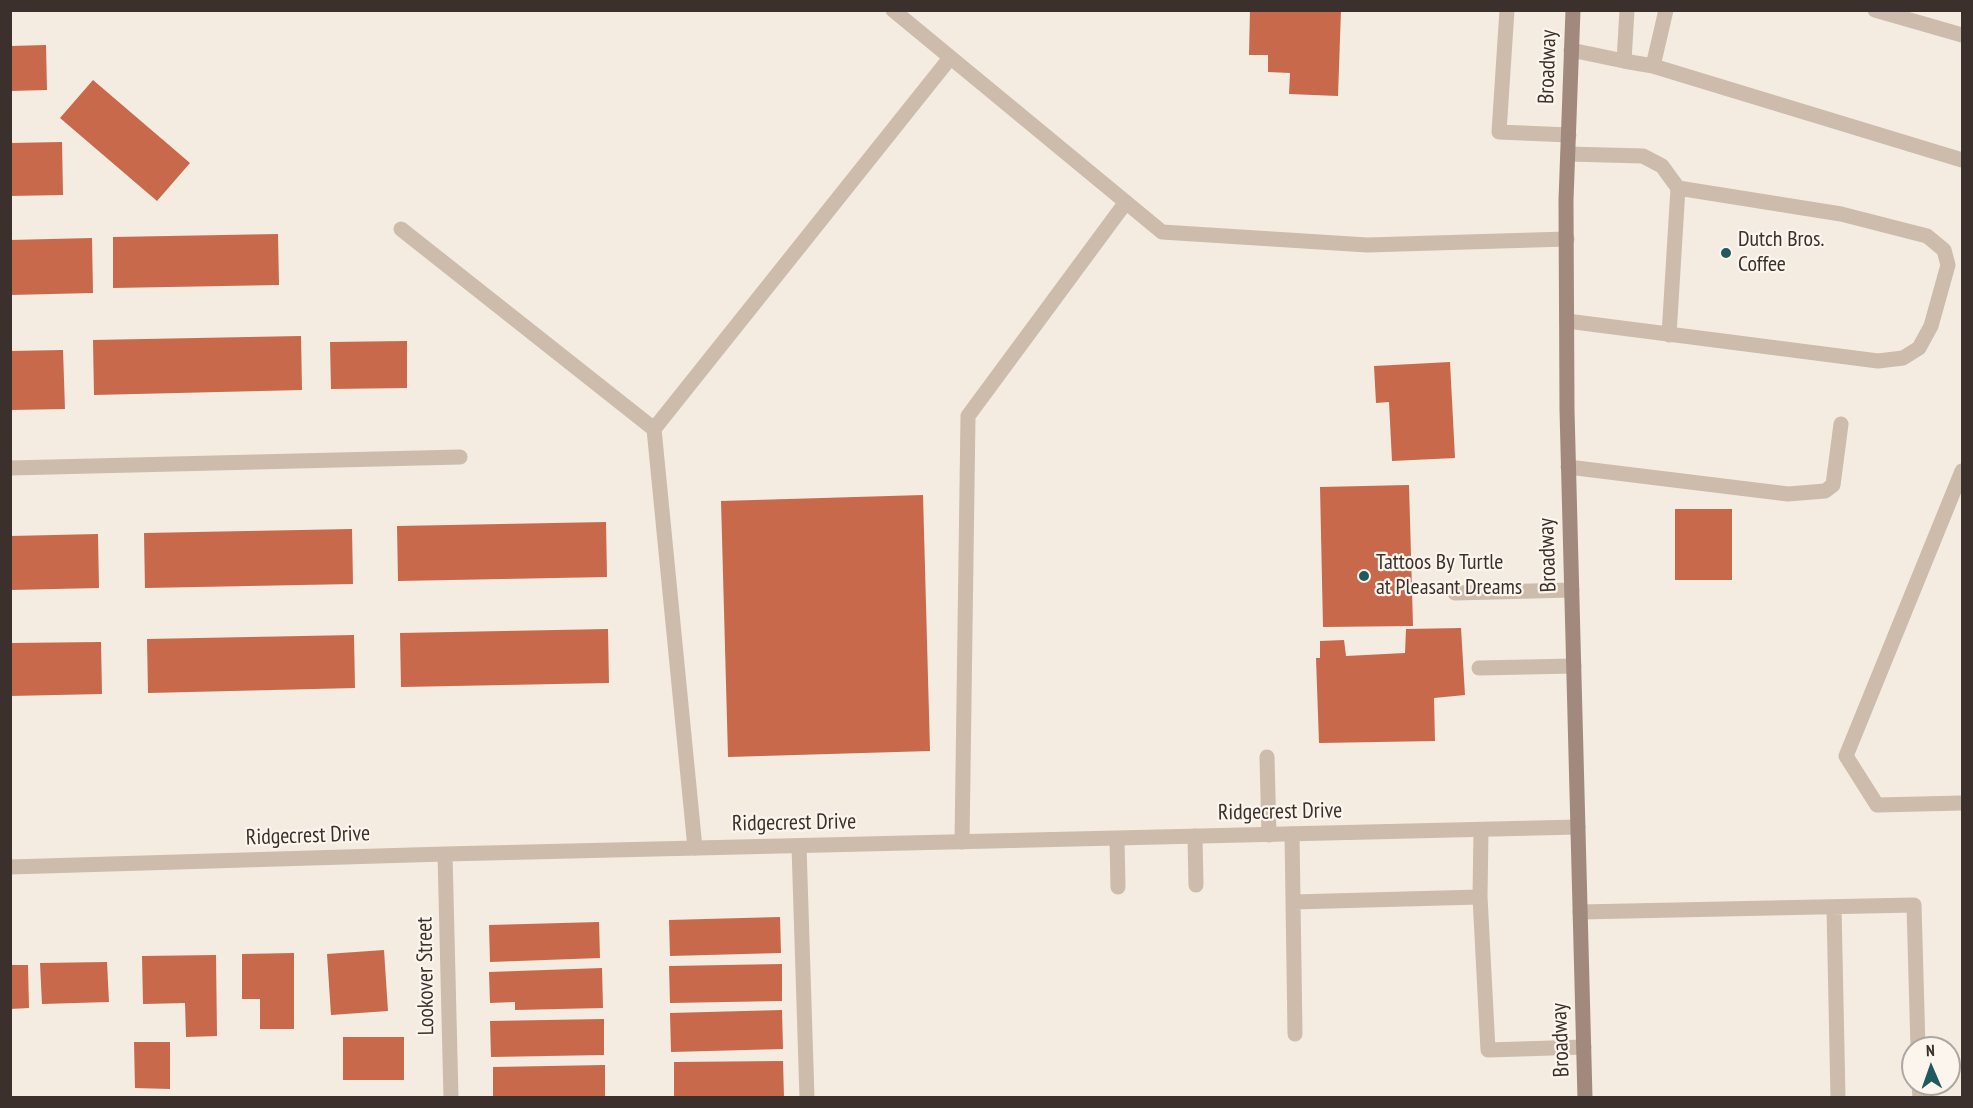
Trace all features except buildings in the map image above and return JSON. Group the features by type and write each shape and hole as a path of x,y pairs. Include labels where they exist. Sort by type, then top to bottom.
{"main road":[{"name":"Broadway","path":"1573,10 1567,239 1568,467 1585,1098"}],"street":[{"path":"893,10 1162,232 1367,245 1567,239"},
{"path":"1507,10 1500,132 1569,135"},
{"path":"1624,61 1627,10"},
{"path":"1653,66 1666,10"},
{"path":"1875,10 1962,35"},
{"path":"1571,50 1653,66 1962,160"},
{"path":"695,848 654,429 950,58"},
{"path":"1568,154 1642,156 1662,166 1678,188 1669,335"},
{"path":"1567,321 1878,361 1903,358 1920,348 1930,326 1948,265 1944,250 1927,236 1842,214 1678,188"},
{"path":"962,842 968,416 1126,202"},
{"path":"401,229 654,429"},
{"path":"1568,467 1788,494 1825,491 1833,485 1841,424"},
{"path":"10,468 460,457"},
{"path":"1962,471 1846,756 1877,805 1962,803"},
{"path":"1455,593 1572,590"},
{"path":"1479,668 1574,666"},
{"path":"1267,757 1269,835"},
{"name":"Ridgecrest Drive","path":"10,867 445,854 1578,828"},
{"path":"1481,830 1480,897 1488,1050 1584,1047"},
{"path":"1292,834 1295,1034"},
{"path":"1195,836 1197,885"},
{"path":"1117,838 1118,887"},
{"path":"799,846 807,1098"},
{"name":"Lookover Street","path":"445,854 451,1098"},
{"path":"1293,902 1480,897"},
{"path":"1580,912 1914,905 1918,1036"},
{"path":"1834,907 1838,1098"}],"place":[{"name":"Dutch Bros. Coffee","path":"1726,253"},
{"name":"Tattoos By Turtle at Pleasant Dreams","path":"1364,576"}]}
